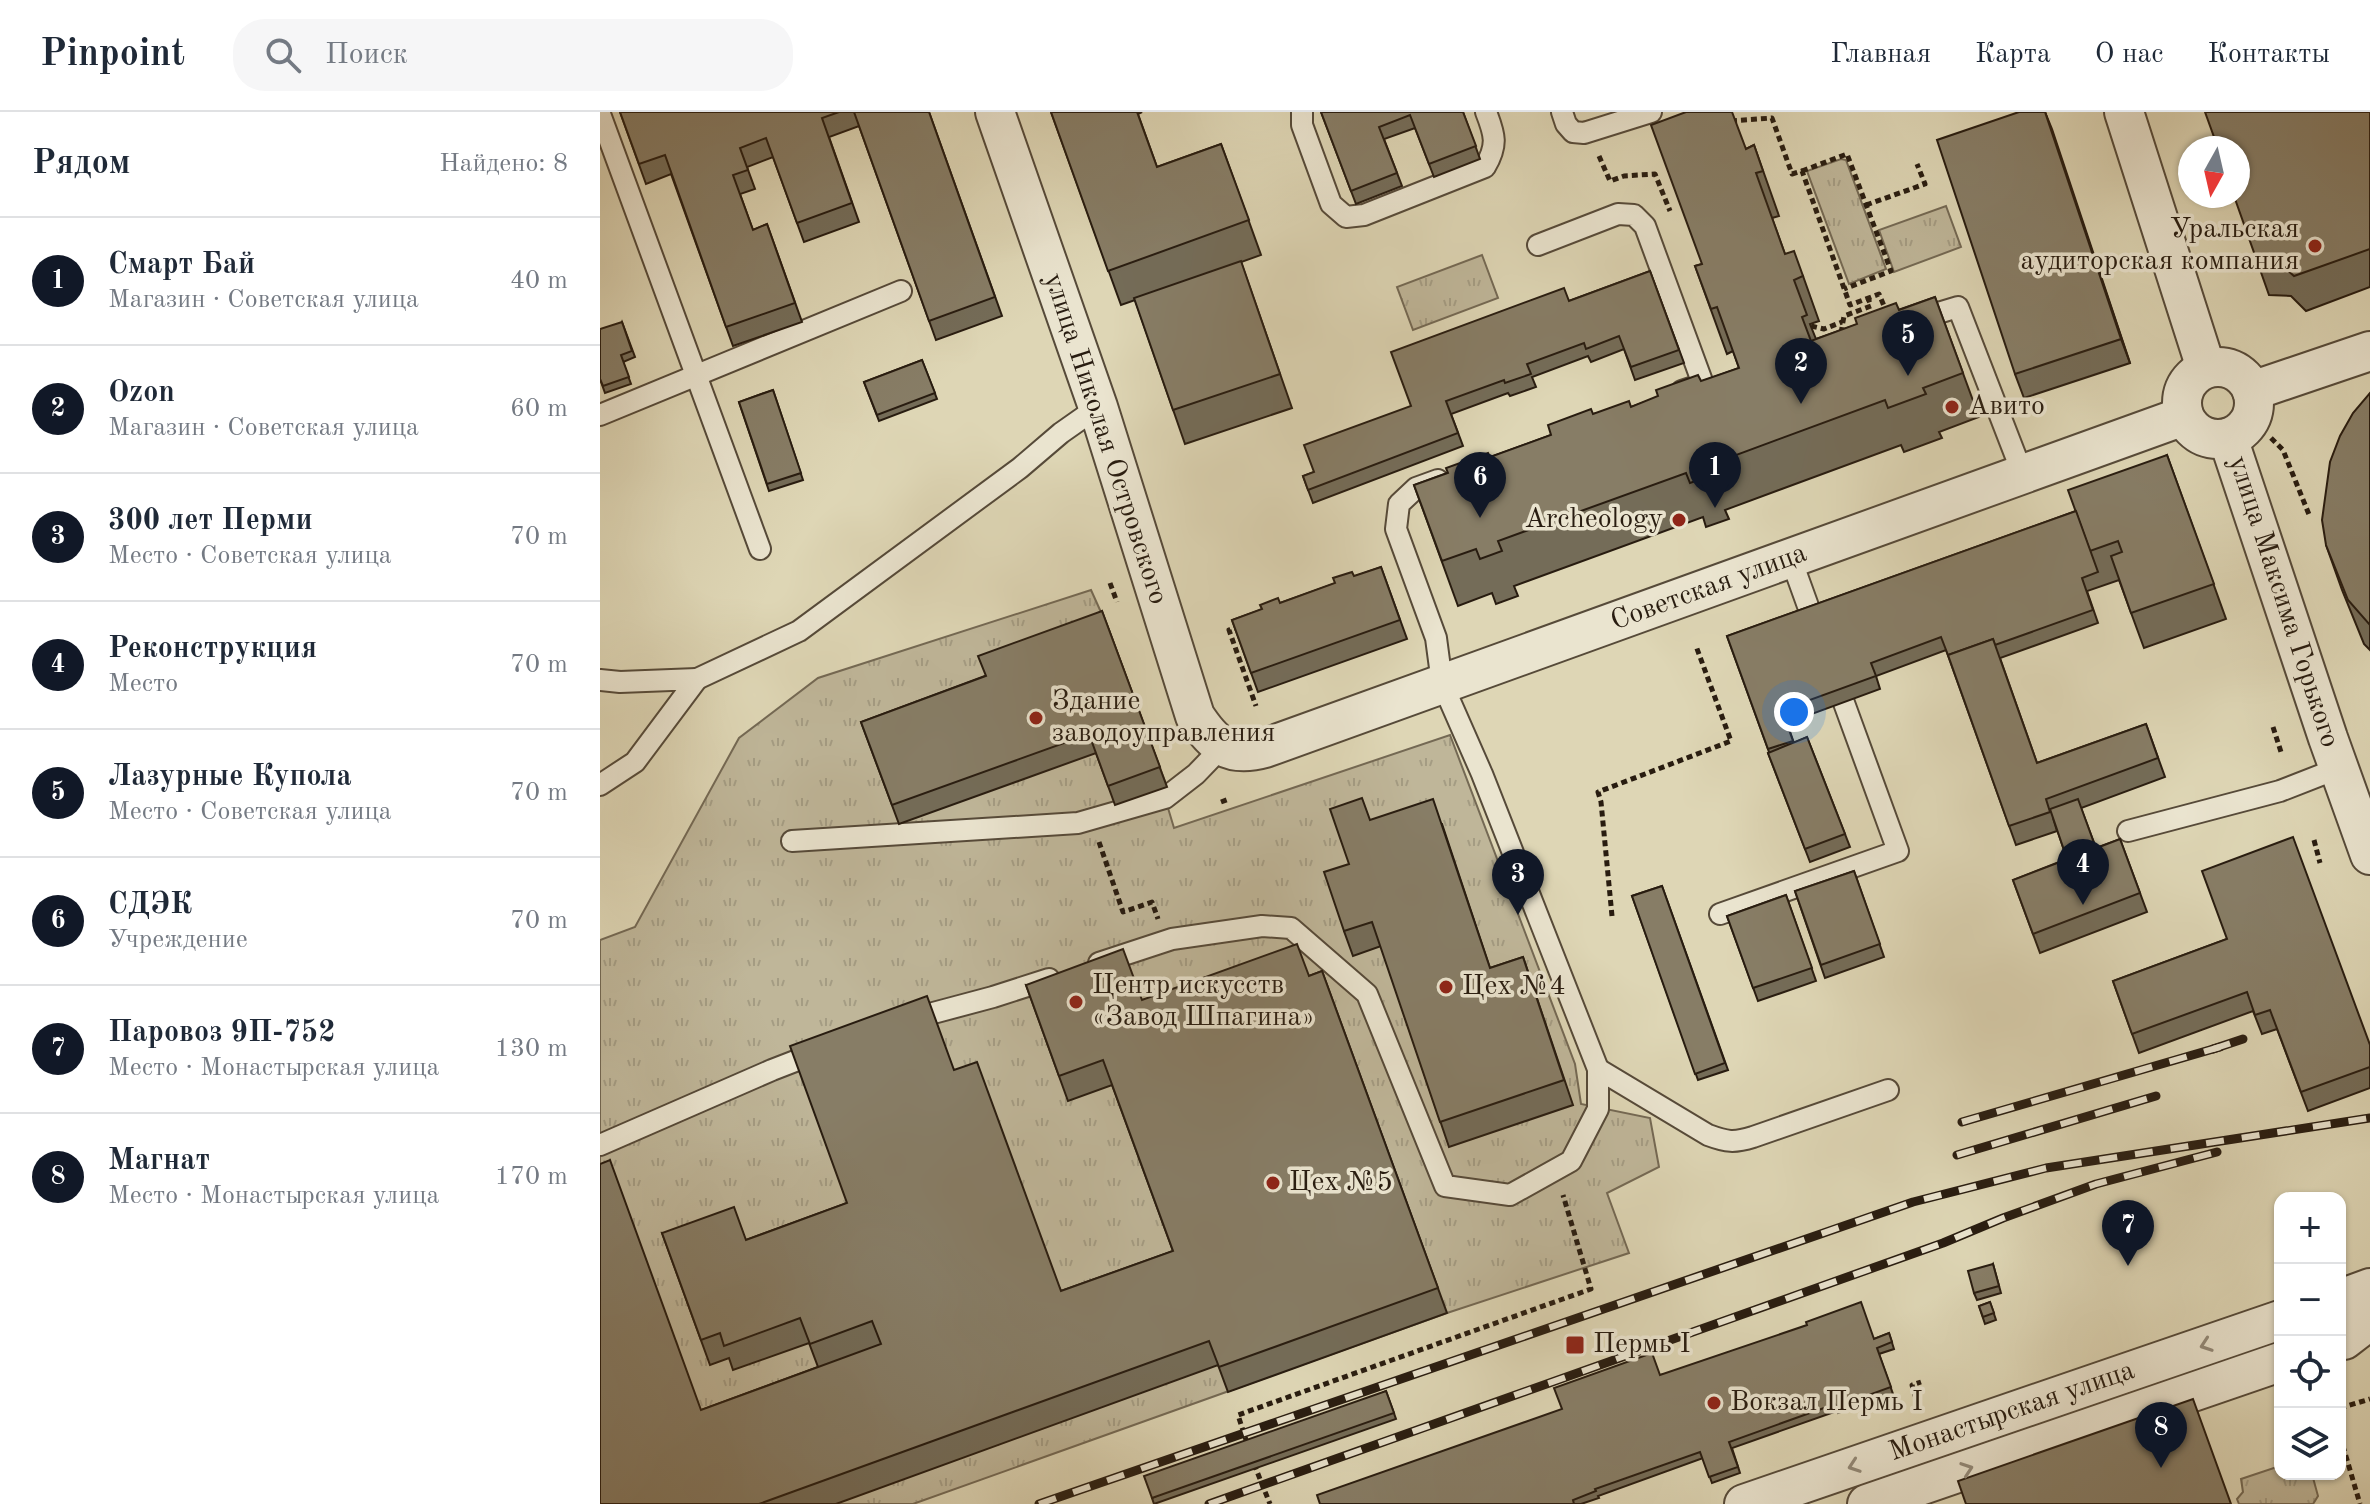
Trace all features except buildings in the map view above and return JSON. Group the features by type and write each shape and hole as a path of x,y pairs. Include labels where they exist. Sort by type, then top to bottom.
{"street":[{"name":"улица Николая Островского","path":"995,112 1098,407 1195,716 1214,742 1228,749"},
{"path":"2124,112 2206,368"},
{"path":"2252,391 2370,351"},
{"path":"2206,368 2229,369 2239,374 2252,391 2253,414 2248,425 2228,438 2218,440 2197,433 2189,426 2181,407 2190,379 2206,368"},
{"name":"Советская улица","path":"1228,749 1253,752 1265,748 2184,416"},
{"name":"улица Максима Горького","path":"2228,438 2370,855"},
{"path":"2346,1297 2370,1288"},
{"name":"Монастырская улица","path":"1744,1504 2274,1322"},
{"name":"Монастырская улица","path":"1867,1504 2274,1364"}],"lane":[{"path":"1302,112 1302,125 1331,204 1346,217 1364,215 1485,167 1492,155 1495,136 1486,112"},
{"path":"1562,112 1573,132 1584,133 1651,112"},
{"path":"600,114 760,549"},
{"path":"1538,245 1618,214 1634,215 1645,226 1703,384 1660,399"},
{"path":"600,415 901,291"},
{"path":"1892,327 1958,307 2023,475"},
{"path":"600,680 697,679 799,631 1098,407"},
{"path":"895,1023 993,997 1172,939 1262,926 1291,928 1367,994 1445,1186 1510,1195 1571,1161 1598,1109 1598,1069 1482,774 1442,683 1436,638 1396,529 1399,504 1416,488 1459,473"},
{"path":"1791,559 1813,620"},
{"path":"600,785 635,762 697,679"},
{"path":"1720,914 1898,851 1844,703"},
{"path":"792,841 1090,820 1165,798 1228,749"},
{"path":"2128,831 2280,791 2339,768"},
{"path":"600,1145 772,1070 840,1044"},
{"path":"1598,1069 1708,1135 1726,1142 1753,1137 1888,1090"}],"path":[{"path":"1719,121 1772,118 1792,174 1847,154 1891,271 1844,289"},
{"path":"1612,151 1599,156 1610,181 1624,176 1655,174 1674,222"},
{"path":"1866,205 1925,184 1917,164"},
{"path":"1802,171 1850,305 1879,294 1892,327"},
{"path":"1840,337 1844,316 1871,306 1868,298"},
{"path":"1811,326 1824,329 1843,322"},
{"path":"2271,438 2283,450 2310,517"},
{"path":"1110,583 1117,602"},
{"path":"1244,625 1229,630 1256,706"},
{"path":"1612,916 1598,792 1731,741 1696,646"},
{"path":"2273,727 2281,752"},
{"path":"1221,802 1229,799"},
{"path":"2314,840 2320,863"},
{"path":"1101,848 1123,912 1152,902"},
{"path":"1270,1504 1238,1415 1591,1289 1556,1169"},
{"path":"1921,1382 1912,1385 1924,1422"},
{"path":"2346,1406 2370,1399"},
{"path":"2346,1456 2360,1504"}],"green space":[{"path":"1846,160 1886,269 1849,284 1807,171"},
{"path":"1946,206 1961,247 1894,272 1879,230"},
{"path":"1482,255 1498,298 1413,330 1397,287"},
{"name":"Центр искусств «Завод Шпагина»","path":"1091,590 1167,787 1165,798 1174,828 1450,735 1575,1064 1581,1104 1650,1118 1659,1167 1607,1193 1629,1253 1447,1313 913,1504 600,1504 600,940 635,927 739,738 818,678"},
{"path":"2274,1468 2274,1480 2314,1480 2318,1496 2313,1504 2239,1504 2237,1499 2243,1492 2241,1479"}],"railway":[{"path":"2213,1049 2243,1039"},
{"path":"1962,1122 2220,1047"},
{"path":"1957,1155 2156,1096"},
{"path":"1039,1504 1913,1202 2046,1168 2370,1118"},
{"path":"1209,1504 1943,1243 2096,1184 2217,1152"}],"place":[{"name":"Уральская аудиторская компания","path":"2315,246"},
{"name":"Лазурные Купола","path":"1908,376"},
{"name":"Ozon","path":"1801,404"},
{"name":"Авито","path":"1952,407"},
{"name":"Смарт Бай","path":"1715,508"},
{"name":"СДЭК","path":"1480,518"},
{"name":"Archeology","path":"1679,520"},
{"name":"Здание заводоуправления","path":"1036,718"},
{"name":"Реконструкция","path":"2083,905"},
{"name":"300 лет Перми","path":"1518,915"},
{"name":"Цех №4","path":"1446,987"},
{"name":"Центр искусств «Завод Шпагина»","path":"1076,1002"},
{"name":"Цех №5","path":"1273,1183"},
{"name":"Паровоз 9П-752","path":"2128,1266"},
{"name":"Пермь I","path":"1575,1345"},
{"name":"Вокзал Пермь I","path":"1714,1403"},
{"name":"Магнат","path":"2161,1468"}]}
